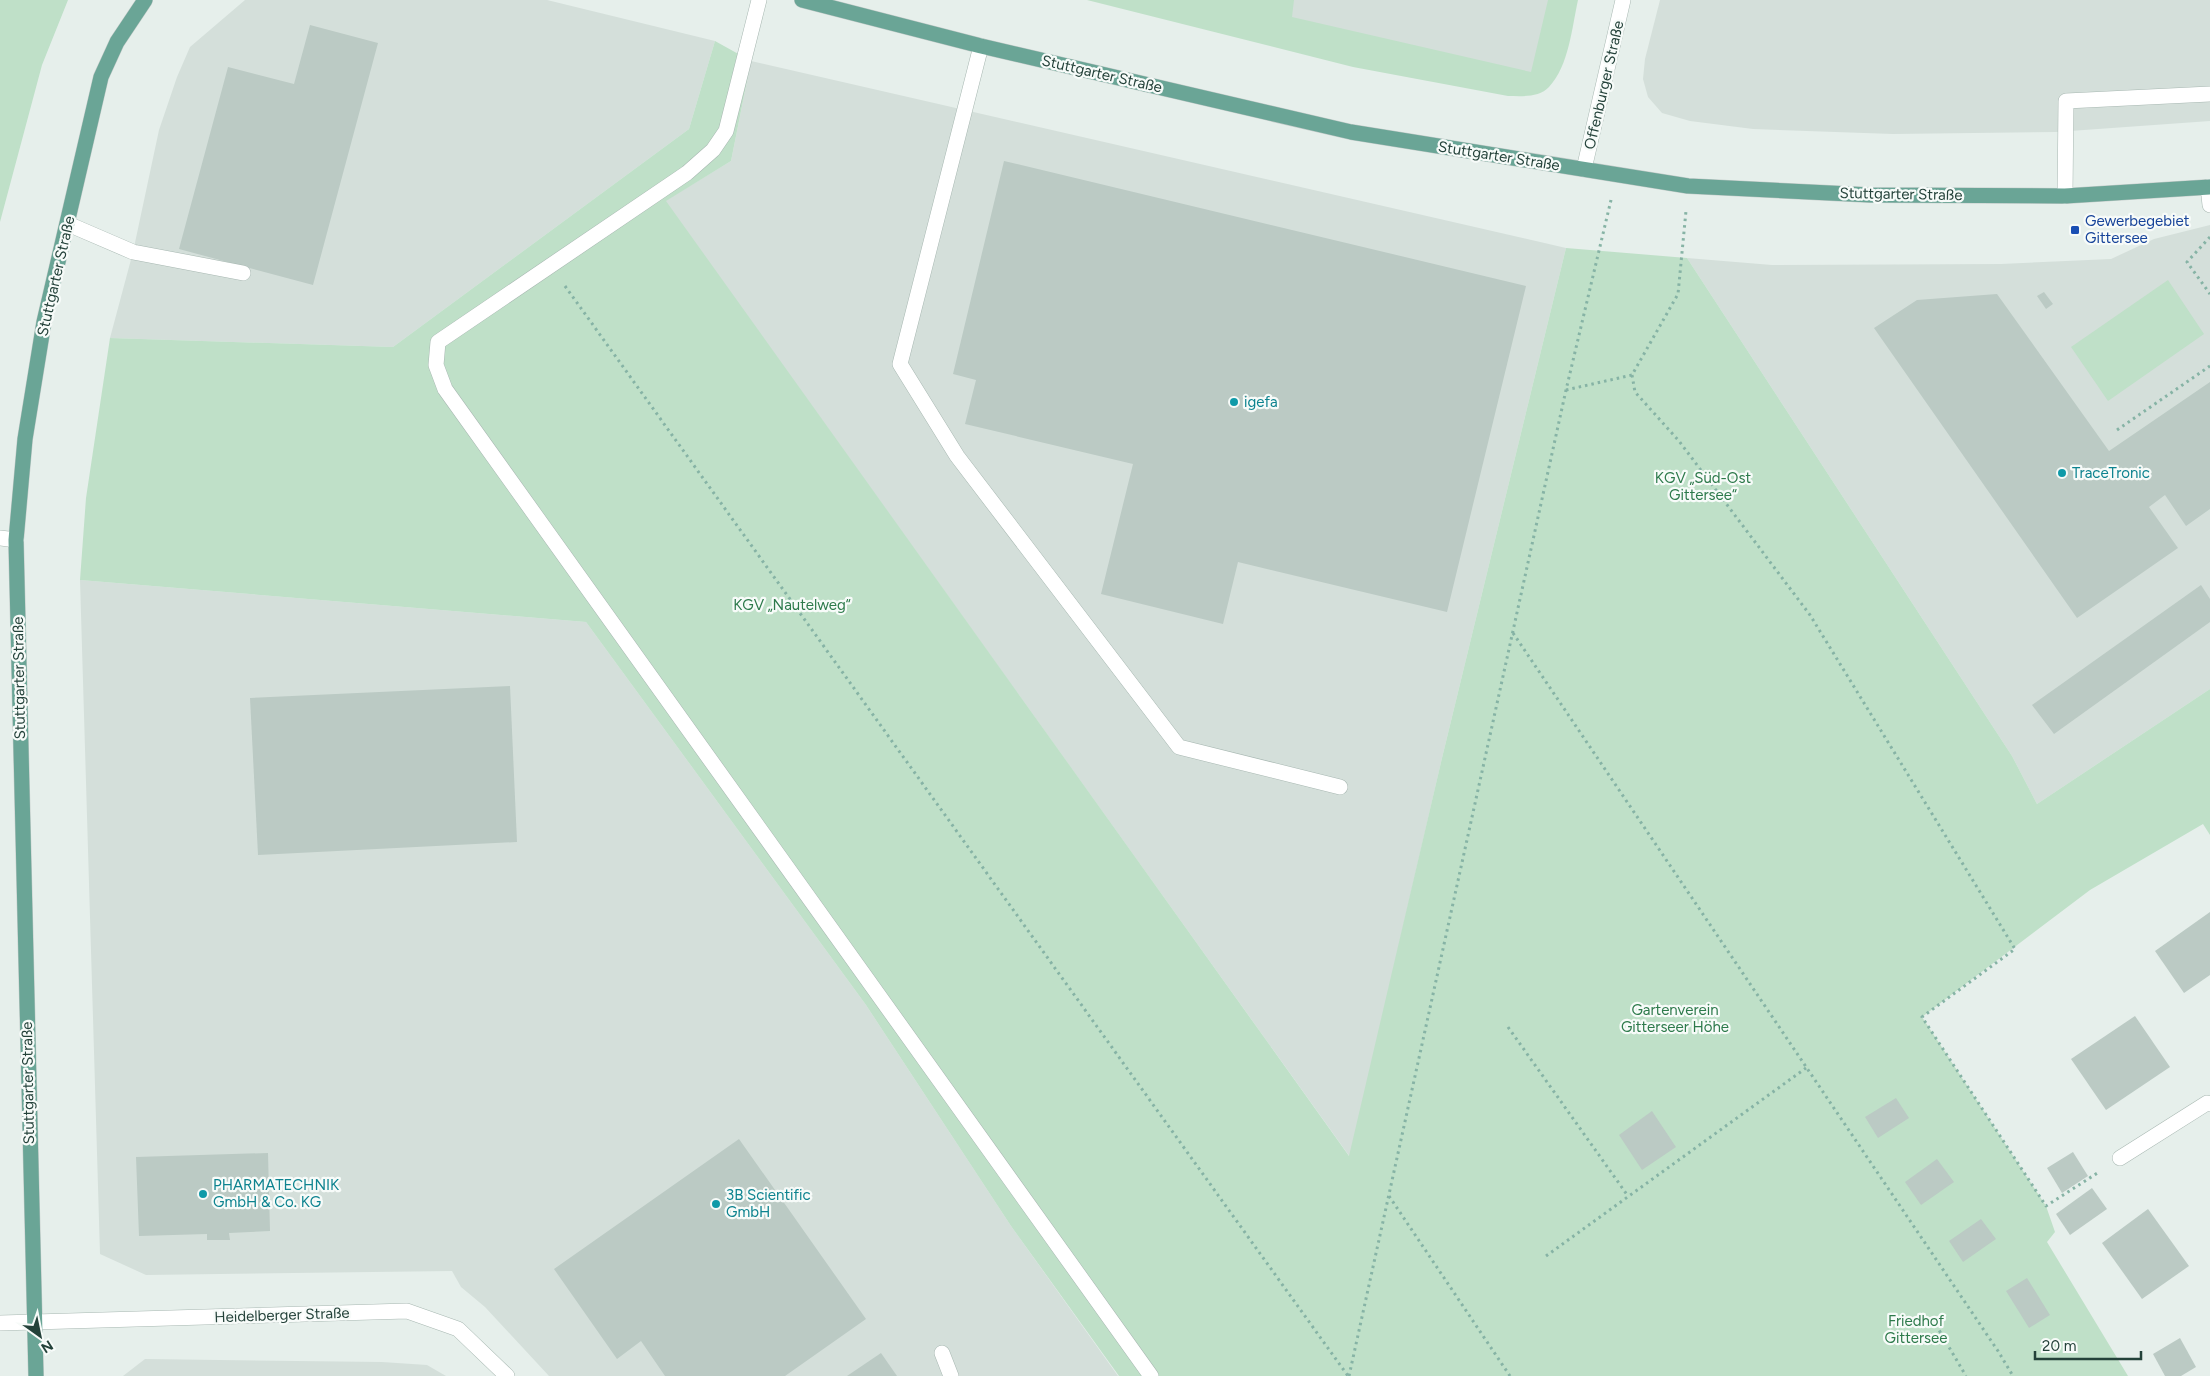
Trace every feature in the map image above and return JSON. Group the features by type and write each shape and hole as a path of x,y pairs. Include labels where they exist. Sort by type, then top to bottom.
{"main road":[{"name":"Stuttgarter Straße","path":"36,1376 16,540 24,439 39,351 102,77 117,42 145,0"},
{"name":"Stuttgarter Straße","path":"802,0 981,46 1351,132 1688,186 1871,195 2065,196 2209,187"}],"street":[{"path":"759,0 726,131 713,150 687,173 438,342 436,364 445,389 1151,1376"},
{"name":"Offenburger Straße","path":"1584,170 1624,0"},
{"path":"981,46 900,364 957,456 1178,747 1340,787"},
{"path":"2065,196 2066,102 2210,94"},
{"path":"2209,187 2210,205"},
{"path":"68,224 133,252 243,273"},
{"path":"0,538 16,540"},
{"path":"2120,1158 2207,1104 2210,1104"},
{"name":"Heidelberger Straße","path":"0,1323 407,1312 458,1329 507,1376"},
{"path":"942,1353 951,1376"}],"path":[{"path":"1348,1376 1390,1196 1566,390 1617,174"},
{"path":"1688,186 1678,294 1632,375 1635,392 1679,441 1810,615 2015,949 1922,1017 1945,1055 2046,1206 2120,1158"},
{"path":"2210,237 2187,262 2210,294"},
{"path":"552,266 1348,1376"},
{"path":"2117,430 2210,366"},
{"path":"1566,390 1632,375"},
{"path":"1513,633 1998,1351 2013,1376"},
{"path":"1508,1027 1628,1196"},
{"path":"1546,1256 1806,1068"},
{"path":"1390,1196 1510,1376"},
{"path":"1936,1326 1966,1376"}],"shaded area":[{"path":"245,0 547,0 715,41 689,129 393,347 110,338 133,252 159,130 177,77 190,47"},
{"path":"1195,0 1575,0 1561,58 1528,76"},
{"path":"1660,0 2210,0 2210,121 2056,132 1893,134 1753,129 1690,121 1662,113 1648,97 1643,79 1645,59"},
{"path":"751,61 1566,248 1442,758 1350,1157 665,201 731,161"},
{"path":"2210,225 2210,689 2037,804 2012,756 1687,258 1772,265 2001,264 2111,259 2154,239"},
{"path":"80,580 586,622 866,1005 1011,1226 1118,1376 549,1376 485,1307 461,1287 452,1271 146,1275 100,1254"},
{"path":"145,1359 382,1362 427,1365 446,1376 123,1376"}],"green space":[{"path":"0,0 68,0 42,65 0,222"},
{"path":"1087,0 1294,0 1292,17 1531,72 1548,0 1578,0 1569,46 1556,78 1545,91 1540,93 1530,96 1508,96 1353,67"},
{"path":"715,41 751,61 731,161 666,201 1349,1156 1442,758 1566,248 1687,258 2012,756 2037,804 2210,689 2210,835 2203,824 2090,890 1922,1017 2046,1206 2055,1232 2047,1242 2128,1376 1119,1376 1011,1226 866,1005 586,622 80,580 86,498 110,338 393,347 689,129"},
{"path":"2168,280 2204,334 2108,401 2071,347"}],"building":[{"path":"310,25 378,43 313,285 179,249 228,67 294,84"},
{"name":"igefa","path":"1004,161 1526,286 1447,612 1238,562 1223,624 1101,594 1133,464 965,424 976,380 953,374"},
{"path":"2044,292 2053,304 2046,309 2037,296"},
{"name":"TraceTronic","path":"1997,294 2109,451 2210,382 2210,509 2186,526 2165,495 2149,507 2178,548 2077,618 1874,328 1917,300"},
{"path":"2201,585 2210,599 2210,622 2054,734 2032,705"},
{"path":"510,686 517,842 258,855 250,698"},
{"path":"2210,912 2210,975 2184,993 2155,951"},
{"path":"2135,1016 2170,1067 2106,1110 2071,1059"},
{"path":"1896,1098 1909,1118 1878,1138 1865,1117"},
{"path":"1652,1111 1676,1147 1642,1170 1619,1135"},
{"name":"3B Scientific GmbH","path":"739,1139 866,1319 785,1376 665,1376 641,1341 617,1359 554,1269"},
{"path":"2073,1152 2088,1176 2062,1193 2047,1168"},
{"name":"PHARMATECHNIK GmbH & Co. KG","path":"268,1153 270,1231 229,1233 230,1240 207,1240 207,1234 139,1236 136,1157"},
{"path":"1937,1159 1954,1182 1921,1205 1905,1182"},
{"path":"2092,1188 2107,1209 2070,1235 2056,1214"},
{"path":"2148,1209 2189,1266 2142,1299 2102,1243"},
{"path":"1981,1219 1996,1239 1963,1262 1949,1241"},
{"path":"2027,1278 2050,1315 2029,1328 2006,1291"},
{"path":"2180,1338 2196,1367 2181,1376 2165,1376 2153,1354"},
{"path":"881,1353 897,1376 847,1376"}],"place":[{"name":"Gewerbegebiet Gittersee","path":"2075,230"},
{"name":"igefa","path":"1234,402"},
{"name":"TraceTronic","path":"2062,473"},
{"name":"PHARMATECHNIK GmbH & Co. KG","path":"203,1194"},
{"name":"3B Scientific GmbH","path":"716,1204"}],"park label":[{"name":"KGV „Süd-Ost Gittersee“","path":"1703,486"},
{"name":"KGV „Nautelweg“","path":"792,605"},
{"name":"Gartenverein Gitterseer Höhe","path":"1675,1018"},
{"name":"Friedhof Gittersee","path":"1916,1330"}]}
